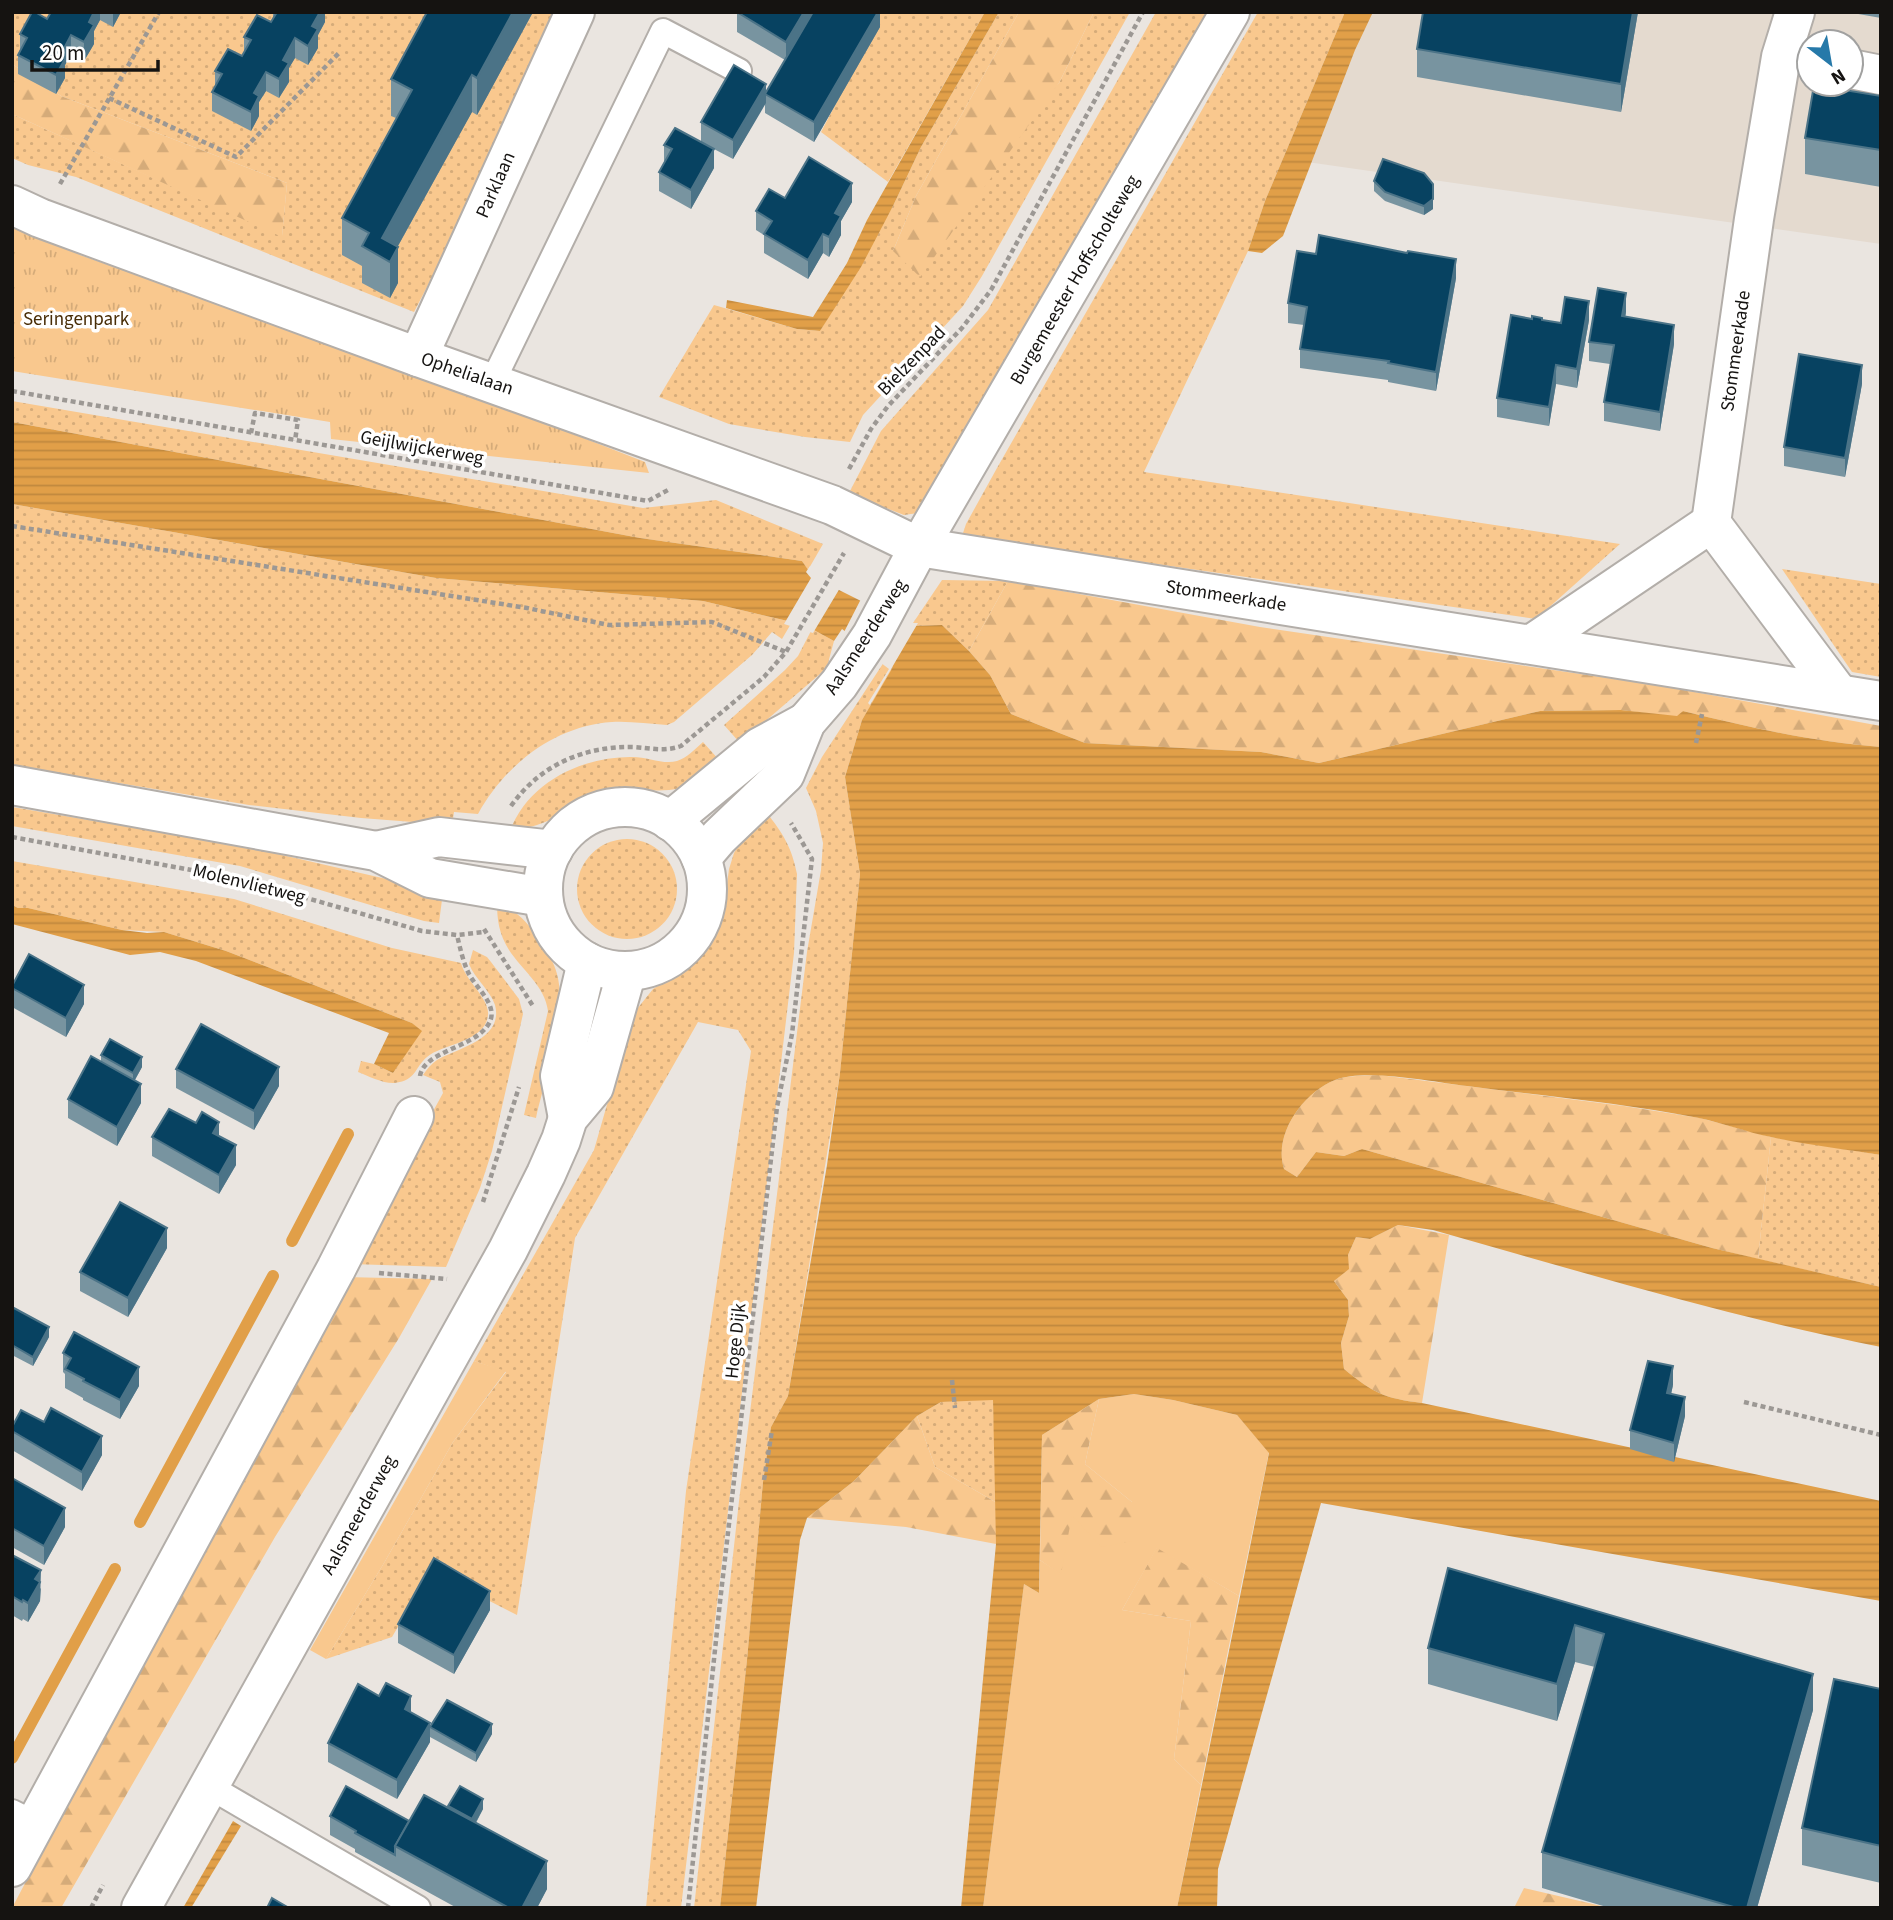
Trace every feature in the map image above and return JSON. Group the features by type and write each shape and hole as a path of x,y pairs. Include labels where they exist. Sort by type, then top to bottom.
{"street":[{"name":"Parklaan","path":"418,357 575,12"},
{"name":"Burgemeester Hoffscholteweg","path":"913,561 1230,12"},
{"name":"Stommeerkade","path":"1711,523 1754,219 1795,59"},
{"name":"Ophelialaan","path":"26,211 418,357 832,505 913,561"},
{"path":"1532,644 1711,523 1839,694"},
{"name":"Stommeerkade","path":"913,561 1532,644 1881,701"},
{"name":"Aalsmeerderweg","path":"701,858 719,837 785,774 806,722 839,684 872,635 913,561"},
{"name":"Aalsmeerderweg","path":"670,821 760,747 806,722"},
{"path":"12,785 376,851 430,878 544,897"},
{"path":"615,808 634,808 670,821 688,838 701,858 707,880 706,903 699,924 687,943 670,958 650,967 627,971 607,970 570,951 557,935 548,917 543,880 553,850 564,834 579,821 615,808"},
{"path":"376,851 439,837 553,850"},
{"name":"Aalsmeerderweg","path":"568,1118 561,1076 587,962"},
{"name":"Aalsmeerderweg","path":"141,1908 508,1250 546,1174 568,1118 594,1087 627,971"},
{"path":"12,1867 24,1818 336,1269 414,1116"}],"lane":[{"path":"492,383 663,31 739,71"},
{"path":"210,1787 418,1908"}],"path":[{"path":"26,211 109,98 159,12"},
{"name":"Bielzenpad","path":"832,505 856,456 887,406 962,328 991,290 1143,12"},
{"path":"109,98 236,156 340,51"},
{"name":"Geijlwijckerweg","path":"12,391 648,501 669,490"},
{"path":"251,433 254,413 298,420 295,440"},
{"path":"12,526 527,608 609,625 712,622 786,652"},
{"path":"495,843 508,810 543,772 574,756 603,748 636,747 660,750 681,746 764,677 786,652 843,555"},
{"path":"1696,743 1703,709"},
{"name":"Hoge Dijk","path":"688,1908 777,1107 792,1034 812,859 795,828 766,792"},
{"name":"Molenvlietweg","path":"12,837 240,879 422,931 457,935 484,932"},
{"path":"485,887 484,932 533,1003 534,1012"},
{"path":"414,1116 421,1071 428,1062 474,1039 490,1023 492,1016 490,1005 470,977 457,935"},
{"path":"482,1206 521,1077"},
{"path":"336,1269 450,1279"},
{"path":"952,1380 955,1408"},
{"path":"1744,1402 1880,1434"},
{"path":"764,1480 772,1430"}],"shaded area":[{"path":"985,12 999,12 921,147 861,267 820,331 797,329 726,308 727,300 813,317 847,263 867,220"},
{"path":"1345,12 1373,12 1355,50 1283,236 1262,253 1248,251 1265,201"},
{"path":"1360,12 1881,12 1881,244 1300,161"},
{"path":"12,422 640,538 802,561 813,577 911,626 942,625 990,675 1011,714 1085,743 1261,752 1319,763 1540,711 1621,710 1677,716 1683,711 1806,738 1881,747 1881,1155 1785,1140 1699,1118 1641,1108 1418,1079 1364,1075 1335,1080 1312,1094 1293,1116 1283,1142 1282,1156 1284,1169 1297,1177 1316,1152 1344,1156 1362,1149 1712,1248 1881,1287 1881,1347 1712,1308 1433,1230 1398,1225 1370,1239 1356,1237 1348,1255 1349,1269 1334,1281 1348,1300 1349,1316 1341,1343 1344,1369 1380,1394 1881,1501 1881,1601 1321,1503 1218,1869 1217,1908 1177,1908 1269,1453 1237,1415 1134,1394 1099,1399 1042,1435 1039,1593 1024,1584 983,1908 961,1908 996,1544 993,1400 941,1402 917,1416 854,1481 807,1518 800,1540 756,1908 720,1908 763,1482 771,1427 788,1396 840,1073 860,874 845,777 862,720 893,667 842,629 834,641 792,622 703,601 436,578 12,504"},
{"path":"12,905 122,930 164,932 226,951 412,1023 422,1031 393,1073 374,1064 389,1033 196,961 160,952 130,955 12,924"},
{"path":"233,1821 241,1826 191,1908 183,1908"}],"green space":[{"path":"12,12 570,12 414,312 76,177 28,165 12,158 12,114 282,236 287,183 61,96 12,64"},
{"path":"858,12 985,12 888,182 821,132 878,23"},
{"path":"999,12 1019,12 916,196 893,251 1059,83 1094,12 1130,12 963,306 863,415 850,442 729,424 659,397 714,305 797,329 820,331 893,206 921,147"},
{"path":"1019,12 1094,12 1059,83 920,277 893,251 916,196"},
{"path":"1156,12 1208,12 918,513 904,515 852,495 850,491 881,431 988,310"},
{"path":"1258,12 1345,12 1265,201 1248,251 1144,472 1620,544 1536,619 962,536 997,468"},
{"path":"12,64 61,96 287,183 282,237 12,114"},
{"name":"Seringenpark","path":"12,212 80,255 409,370 645,462 649,473 331,439 330,422 12,371"},
{"path":"12,401 643,508 716,500 823,544 808,570 802,561 640,538 12,422"},
{"path":"12,504 436,578 703,601 792,622 782,639 772,632 752,655 674,722 667,725 612,722 570,731 533,751 517,764 489,796 478,814 454,812 452,825 249,805 12,765"},
{"path":"1782,569 1881,584 1881,677 1852,672"},
{"path":"942,580 1008,581 969,651 942,625 911,626"},
{"path":"1008,581 1260,627 1656,685 1881,726 1881,747 1806,738 1683,711 1677,717 1621,710 1540,711 1319,763 1261,752 1085,743 1011,714 990,675 969,651"},
{"path":"812,629 834,641 827,667 740,743 724,725 798,656"},
{"path":"884,662 894,667 862,720 845,777 860,874 840,1073 788,1396 771,1427 763,1482 720,1908 694,1908 739,1501 807,952 821,870 823,843 816,811 806,788 822,757"},
{"path":"703,742 720,761 686,786 670,790 619,789 599,792 549,820 510,831 518,814 530,799 560,775 577,767 614,758 677,761 688,756"},
{"path":"12,807 248,847 443,892 439,923 424,921 240,866 12,826"},
{"path":"766,812 786,841 797,874 794,953 681,1908 646,1908 686,1491 751,1051 738,1030 698,1022 575,1238 517,1615 431,1571 392,1637 326,1659 453,1442 506,1372 474,1361 594,1150 633,1014 653,989 690,965 710,943 723,915 729,869 734,853 747,830"},
{"path":"627,839 655,847 669,861 677,889 669,917 655,931 627,939 599,931 585,917 577,889 585,861 599,847"},
{"path":"12,861 234,899 392,948 461,963 488,1009 485,1024 472,1037 427,1057 407,1079 395,1083 376,1079 358,1072 361,1061 393,1073 421,1031 412,1023 226,951 164,932 122,930 18,908 12,905"},
{"path":"497,902 516,913 531,928 554,965 560,990 558,1026 536,1118 524,1115 548,1011 538,986 514,957 503,938 497,915"},
{"path":"473,950 491,962 519,999 523,1014 492,1151 480,1188 446,1267 350,1264 443,1093 440,1082 423,1075 437,1060 477,1041 493,1026 496,1017 495,1005 469,964"},
{"path":"1379,1075 1700,1118 1771,1137 1758,1259 1362,1149 1344,1156 1316,1152 1297,1177 1284,1169 1283,1142 1287,1129 1293,1116 1312,1094 1340,1078"},
{"path":"1771,1137 1881,1155 1881,1287 1758,1259"},
{"path":"1398,1225 1449,1235 1422,1403 1380,1394 1344,1369 1341,1343 1349,1316 1348,1300 1334,1281 1348,1269 1348,1255 1356,1237 1370,1239"},
{"path":"344,1277 432,1279 399,1338 275,1537 61,1908 12,1908"},
{"path":"474,1361 506,1371 453,1442 326,1659 310,1650"},
{"path":"1134,1394 1237,1415 1269,1452 1239,1596 1157,1548 1122,1610 1191,1621 1174,1759 1201,1785 1177,1908 983,1908 1024,1584 1039,1593 1040,1560 1061,1574 1072,1515 1101,1547 1132,1541 1132,1502 1085,1464 1099,1399"},
{"path":"993,1399 997,1503 935,1467 917,1416 941,1402"},
{"path":"1099,1399 1085,1464 1132,1502 1132,1542 1101,1548 1061,1575 1040,1560 1042,1435"},
{"path":"917,1416 935,1467 997,1503 996,1544 906,1527 807,1518 854,1481"},
{"path":"1157,1547 1239,1596 1201,1785 1174,1759 1191,1621 1122,1610"},
{"path":"1524,1888 1610,1908 1514,1908"}],"pier":[{"path":"810,566 815,574 840,588 813,633 784,624 811,578 806,572"},
{"path":"861,599 912,623 918,623 870,705 868,703 889,669 843,634"}],"building":[{"path":"32,12 47,19 51,12 94,12 89,22 94,25 84,42 71,35 60,56 65,59 56,75 18,55 27,38 20,34"},
{"path":"277,12 320,12 312,26 318,29 308,46 295,38 283,60 289,63 279,79 266,72 254,93 259,96 251,112 212,92 222,74 215,71 228,49 242,56 251,40 244,37 257,15 271,22"},
{"path":"427,12 513,12 477,78 472,75 382,238 398,247 390,262 362,246 369,233 342,218 412,90 391,79"},
{"path":"737,12 804,12 786,42"},
{"path":"813,12 878,12 814,122 765,94"},
{"path":"1423,12 1633,12 1621,84 1417,49"},
{"path":"734,65 766,84 733,140 701,122"},
{"path":"1865,93 1881,96 1881,150 1805,138 1812,98 1865,98"},
{"path":"675,128 714,149 691,190 659,172 672,149 664,145"},
{"path":"809,157 852,183 835,213 841,216 829,237 823,234 808,260 764,234 772,221 756,211 769,189 785,198"},
{"path":"1383,159 1424,173 1433,184 1433,199 1424,206 1385,192 1374,181"},
{"path":"1319,235 1407,253 1408,251 1456,259 1436,372 1388,363 1389,361 1300,349 1307,307 1288,303 1297,251 1316,254"},
{"path":"1598,288 1626,293 1622,316 1674,325 1660,412 1604,402 1614,345 1589,342"},
{"path":"1565,297 1589,301 1577,369 1556,365 1549,407 1497,398 1511,315 1532,319 1532,316 1561,323"},
{"path":"1799,354 1862,365 1845,458 1784,447"},
{"path":"29,954 84,985 66,1018 12,988"},
{"path":"201,1024 279,1067 254,1111 176,1069"},
{"path":"110,1039 142,1057 133,1073 101,1055"},
{"path":"91,1056 141,1084 117,1127 68,1099"},
{"path":"169,1109 196,1123 202,1112 219,1122 213,1133 236,1145 219,1175 152,1137"},
{"path":"120,1202 167,1228 128,1298 80,1272"},
{"path":"12,1307 49,1327 33,1357 12,1345"},
{"path":"74,1332 139,1367 120,1400 65,1369 71,1358 63,1353"},
{"path":"1648,1361 1673,1366 1667,1393 1685,1397 1674,1443 1630,1430"},
{"path":"51,1408 102,1436 82,1472 12,1431 21,1410 44,1422"},
{"path":"12,1478 65,1508 44,1546 12,1528"},
{"path":"12,1555 41,1570 35,1579 40,1582 28,1603 12,1596"},
{"path":"434,1558 490,1591 454,1655 398,1624"},
{"path":"1448,1568 1813,1674 1747,1908 1737,1908 1542,1852 1604,1634 1575,1625 1557,1684 1428,1648"},
{"path":"1834,1679 1881,1689 1881,1846 1802,1828"},
{"path":"386,1683 411,1696 405,1709 430,1723 397,1780 328,1743 358,1684 379,1696"},
{"path":"447,1700 492,1724 476,1753 430,1727"},
{"path":"346,1786 409,1821 395,1846 395,1855 330,1816"},
{"path":"460,1786 483,1799 472,1819 448,1806"},
{"path":"424,1795 547,1861 522,1908 509,1908 395,1846"},
{"path":"272,1898 289,1908 267,1908"}],"waterway":[{"path":"292,1241 348,1134"},
{"path":"140,1522 273,1276"},
{"path":"12,1758 115,1569"}]}
